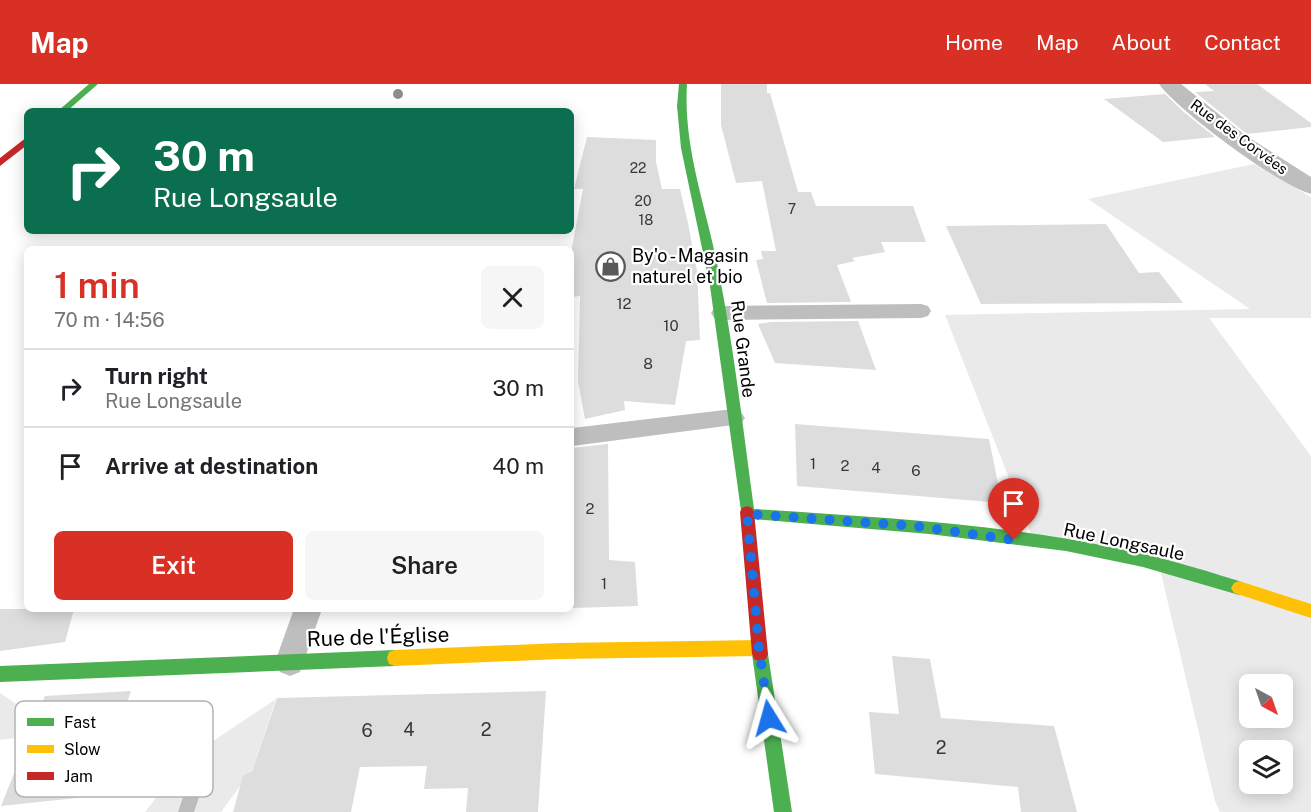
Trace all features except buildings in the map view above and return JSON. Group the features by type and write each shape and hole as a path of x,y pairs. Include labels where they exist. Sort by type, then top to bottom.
{"street":[{"path":"66,108 94,84"},
{"name":"Rue Grande","path":"683,84 680,107 682,136 710,252 721,313 747,514 759,648 783,812"},
{"name":"Rue des Corvées","path":"1169,84 1205,115 1250,148 1311,187"},
{"path":"0,163 24,143"},
{"name":"Rue Longsaule","path":"747,514 915,526 1083,548 1158,565 1311,611"},
{"name":"Rue de l'Église","path":"0,674 560,651 759,648"}],"lane":[{"path":"721,313 921,311"},
{"path":"574,437 733,418"},
{"path":"290,662 307,612"}],"shaded area":[{"path":"1254,164 1311,197 1311,318 1209,318 1311,456 1311,812 1220,812 1215,801 1159,565 1034,542 945,315 1250,309 1088,199"},
{"path":"0,693 15,703 15,721 14,738 0,740"},
{"path":"276,699 252,770 221,812 145,812 157,797 213,797 213,741"}],"waterway":[{"path":"186,812 191,797"}],"traffic: fast":[{"path":"66,108 94,84"},
{"path":"683,84 681,106 685,148 716,286 747,512"},
{"path":"747,514 975,532 1021,538 1143,560 1239,588"},
{"path":"760,654 783,812"},
{"path":"0,674 395,658"}],"traffic: slow":[{"path":"1239,588 1311,611"},
{"path":"395,658 560,651 759,648"}],"traffic: jam":[{"path":"0,163 24,143"},
{"path":"747,512 760,654"}],"place":[{"name":"By'o - Magasin naturel et bio","path":"611,266"}],"route":[{"path":"769,718 759,648 747,514 915,526 1014,540"}]}
